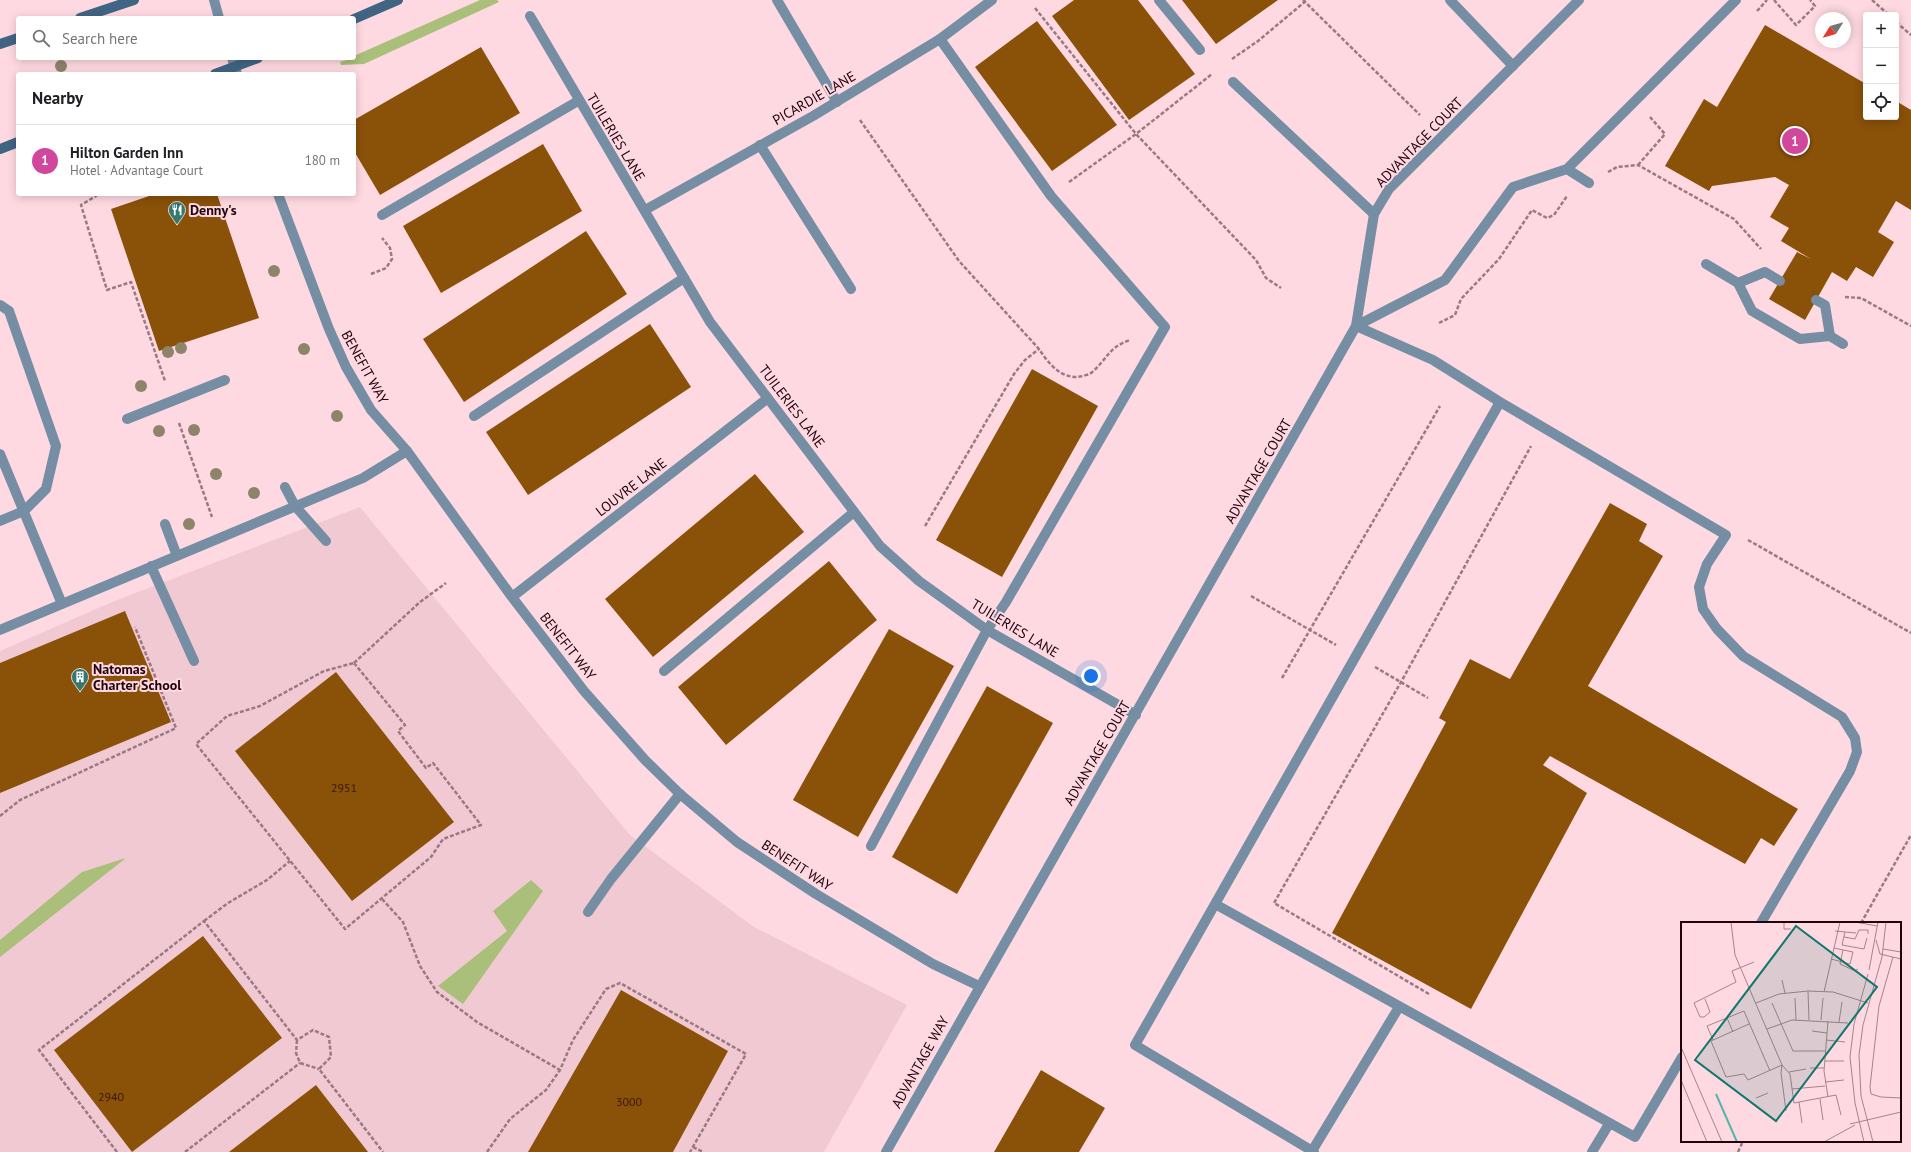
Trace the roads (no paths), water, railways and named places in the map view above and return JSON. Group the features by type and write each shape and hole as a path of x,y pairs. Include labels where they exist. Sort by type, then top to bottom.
{"main road":[{"path":"86,16 134,0"},
{"path":"356,18 398,0"},
{"path":"0,44 16,39"},
{"path":"220,72 252,60"},
{"path":"0,149 16,143"}],"street":[{"path":"214,0 218,16"},
{"path":"777,0 837,102"},
{"name":"PICARDIE LANE","path":"645,210 837,102 940,39 992,0"},
{"path":"1160,0 1200,50"},
{"path":"1450,0 1513,66"},
{"name":"ADVANTAGE COURT","path":"979,986 1136,715 1356,326 1374,214 1389,188 1579,0"},
{"path":"1356,326 1445,280 1513,187 1567,169 1736,0"},
{"name":"TUILERIES LANE","path":"530,16 578,101 645,210 710,322 880,546 919,581 987,630 1136,715"},
{"path":"871,846 987,630 1006,602 1165,327 1051,196 940,39"},
{"path":"1233,82 1374,214"},
{"path":"382,215 578,101"},
{"path":"760,146 851,289"},
{"path":"1567,169 1589,183"},
{"name":"BENEFIT WAY","path":"279,196 329,329 346,367 370,410 408,451 512,597 584,691 646,761 680,794 737,842 816,894 933,964 979,986"},
{"path":"1706,264 1738,283 1752,311 1800,339 1830,336 1843,344"},
{"path":"1738,283 1765,272 1780,281"},
{"path":"474,416 684,278"},
{"path":"1816,300 1825,305 1830,336"},
{"path":"0,305 9,311 56,446 46,489 24,510 0,521"},
{"path":"1356,326 1433,360 1500,402 1726,535 1707,564 1699,587 1703,609 1717,629 1743,656 1842,717 1854,738 1857,752 1850,771 1762,922"},
{"path":"127,419 225,380"},
{"name":"LOUVRE LANE","path":"512,597 768,398"},
{"path":"1399,1006 1313,1151 1135,1045 1500,402"},
{"path":"0,630 363,478 408,451"},
{"path":"0,454 62,604"},
{"path":"285,487 295,506 326,541"},
{"path":"664,670 854,512"},
{"path":"165,524 177,556"},
{"path":"151,566 194,661"},
{"path":"588,912 611,879 680,794"},
{"path":"1215,904 1635,1138 1681,1059"},
{"name":"ADVANTAGE WAY","path":"886,1152 979,986"},
{"path":"1592,1152 1609,1124"}],"place":[{"name":"Hilton Garden Inn","path":"1795,141"},
{"name":"Denny's","path":"177,225"},
{"name":"Natomas Charter School","path":"80,692"}]}
